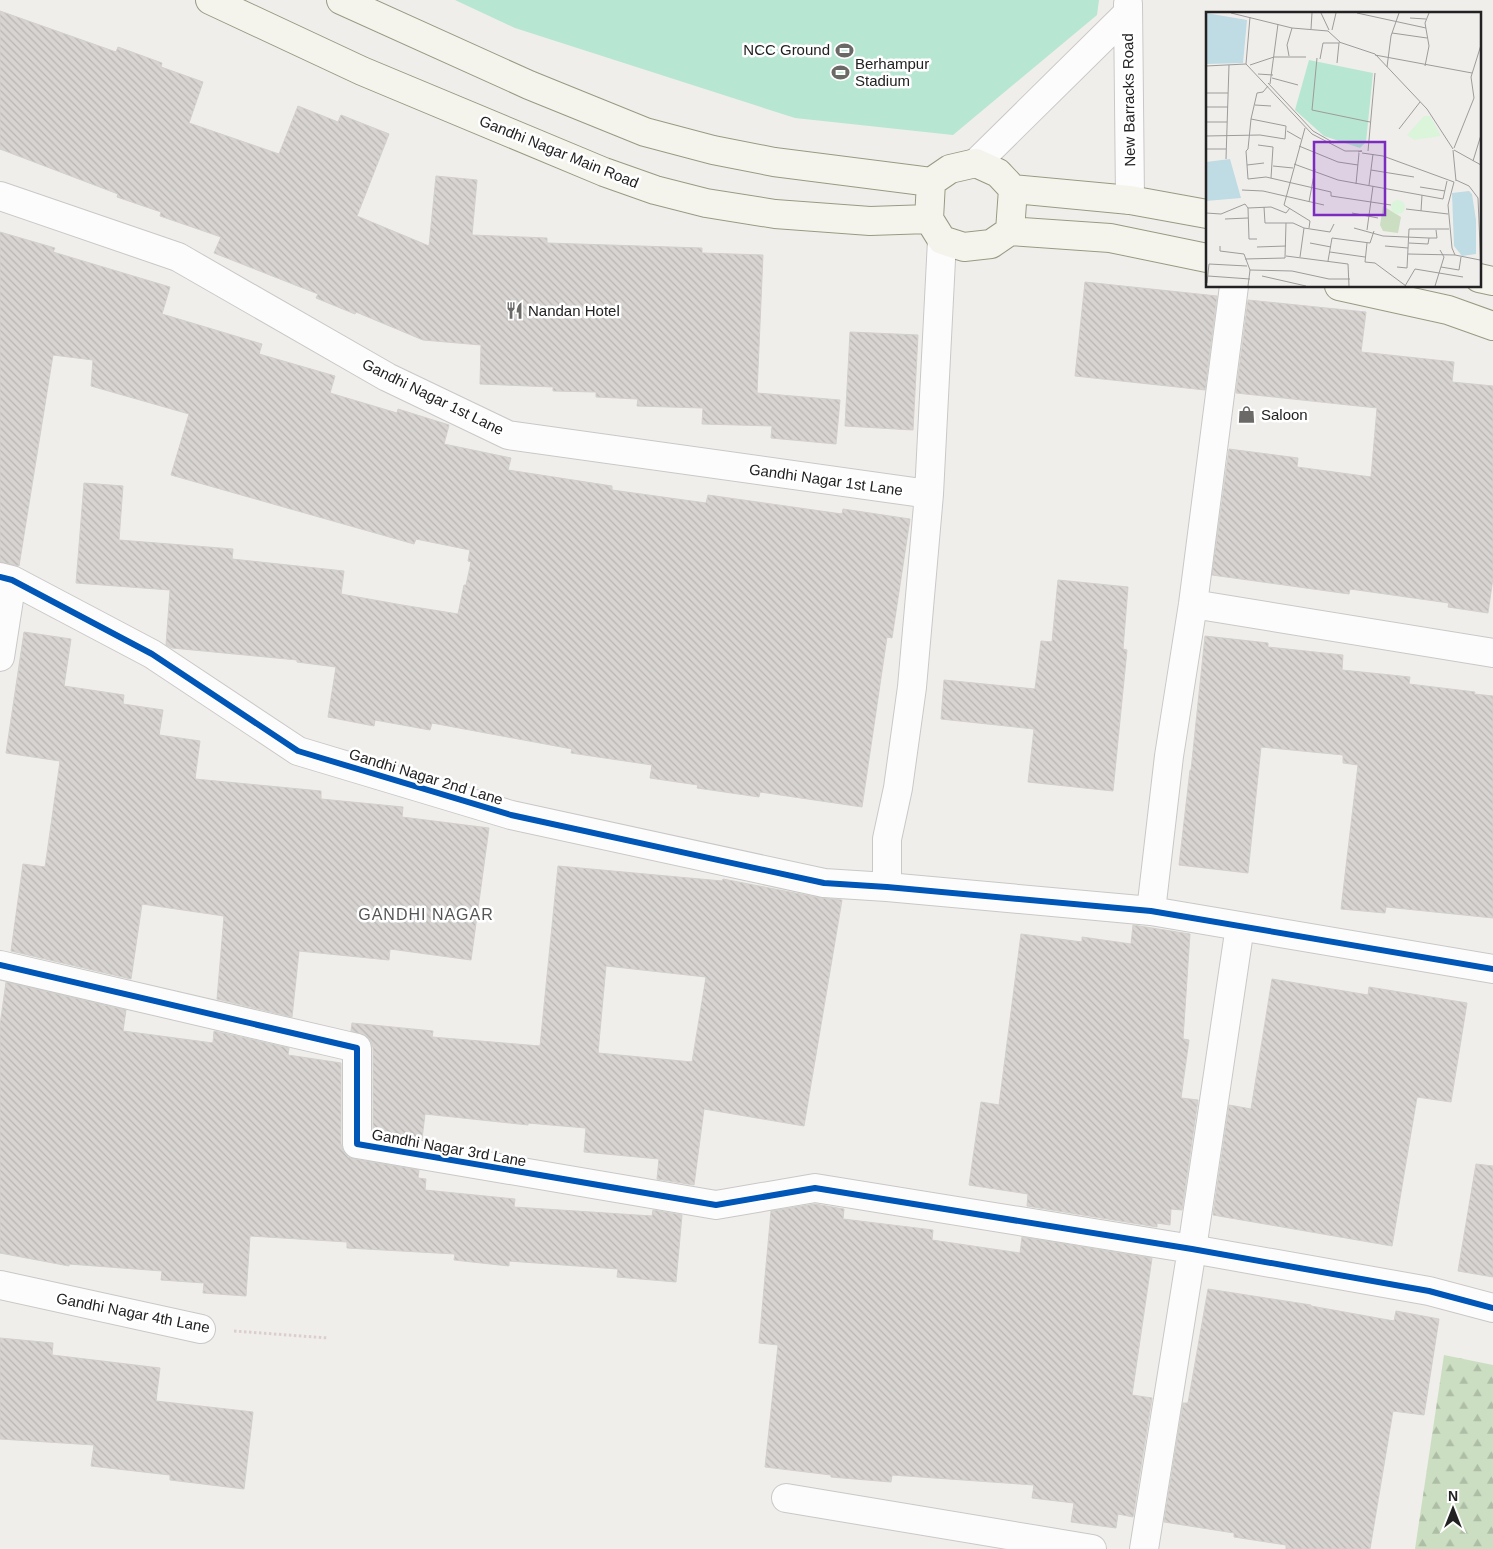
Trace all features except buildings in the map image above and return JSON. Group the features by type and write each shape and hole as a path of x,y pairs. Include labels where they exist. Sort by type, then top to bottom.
{"street":[{"name":"Gandhi Nagar Main Road","path":"210,0 362,71 604,172 655,190 706,203 775,214 870,221 935,230"},
{"path":"341,0 529,86 645,132 713,150 774,162 931,182 950,169 976,163 1128,7"},
{"name":"New Barracks Road","path":"1128,7 1130,200"},
{"path":"976,163 998,173 1013,189 1130,200 1206,214"},
{"path":"887,887 888,839 898,788 912,687 929,494 935,230 931,182"},
{"path":"1010,232 1013,189"},
{"name":"Gandhi Nagar 1st Lane","path":"0,196 178,257 388,377 508,435 929,494"},
{"path":"935,230 964,247 991,244 1010,232 1110,238 1206,258"},
{"path":"1480,278 1493,281"},
{"path":"1151,911 1169,756 1192,604 1234,288"},
{"path":"1348,288 1448,310 1493,326"},
{"path":"0,657 6,578"},
{"name":"Gandhi Nagar 2nd Lane","path":"6,578 152,654 298,751 511,816 824,883 1151,911 1493,969"},
{"path":"1192,604 1493,653"},
{"path":"1144,1549 1192,1249 1240,926"},
{"name":"Gandhi Nagar 3rd Lane","path":"0,965 357,1048 357,1144 716,1205 815,1188 1192,1249"},
{"path":"1192,1249 1429,1291 1493,1308"},
{"name":"Gandhi Nagar 4th Lane","path":"0,1285 201,1329"},
{"path":"786,1498 1092,1549"}],"green space":[{"name":"Berhampur Stadium","path":"455,0 1099,0 1097,15 953,135 795,118 515,28"},
{"path":"1444,1355 1493,1365 1493,1549 1415,1549"}],"cycle path":[{"path":"0,577 12,580 152,654 298,751 511,815 824,883 1151,911 1493,969"},
{"path":"0,965 357,1048 357,1144 716,1205 815,1188 1192,1249 1429,1291 1493,1308"}],"place":[{"name":"NCC Ground","path":"844,50"},
{"name":"Berhampur Stadium","path":"841,73"},
{"name":"Nandan Hotel","path":"514,311"},
{"name":"Saloon","path":"1247,415"}],"district":[{"name":"GANDHI NAGAR","path":"426,914"}]}
